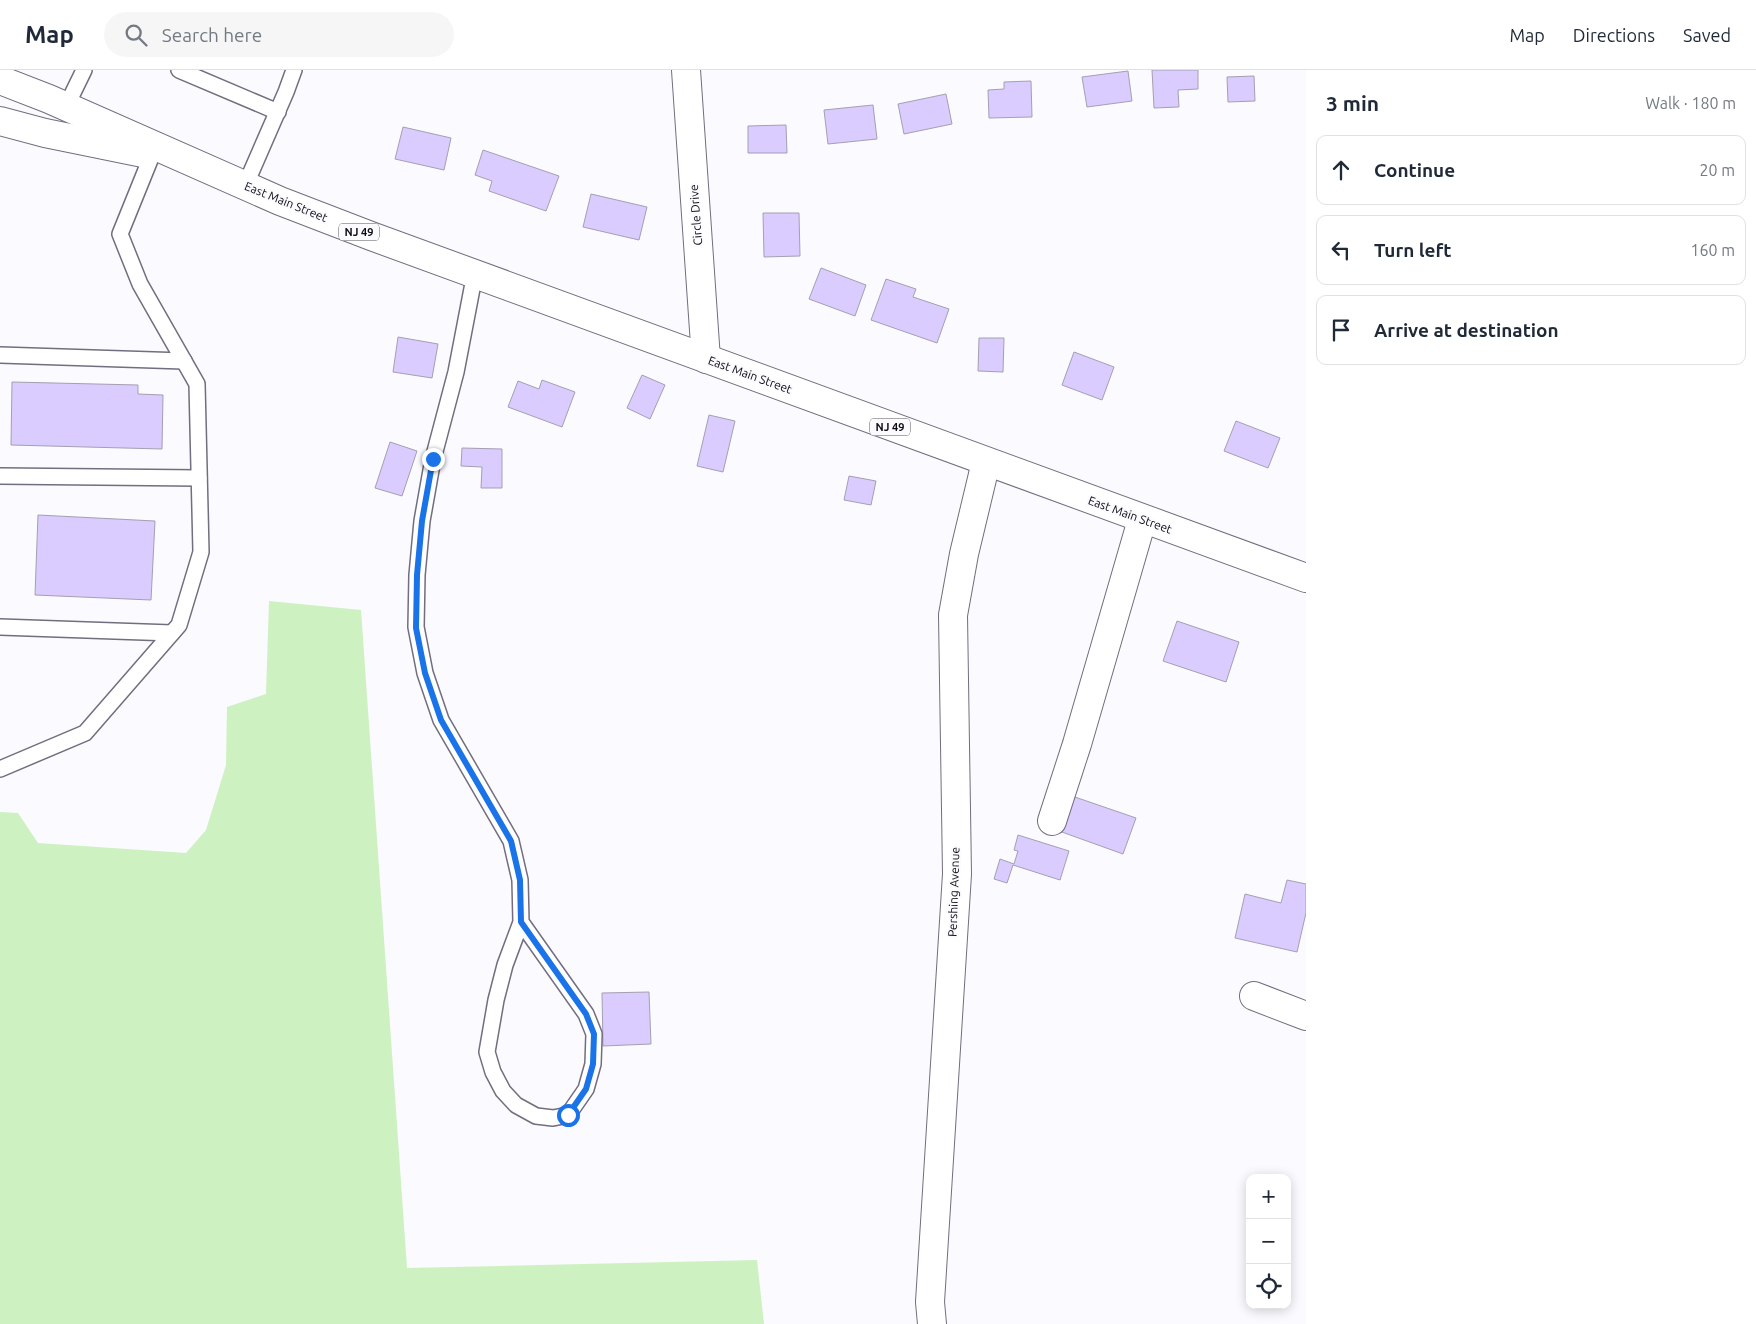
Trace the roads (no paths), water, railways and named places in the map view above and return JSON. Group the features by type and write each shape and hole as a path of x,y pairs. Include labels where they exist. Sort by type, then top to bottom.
{"main road":[{"name":"Circle Drive","path":"686,70 706,359"},
{"name":"East Main Street","path":"0,80 66,106 244,186 371,236 1142,520 1306,578"},
{"name":"East Main Street","path":"0,121 44,133 196,164"},
{"name":"Pershing Avenue","path":"932,1324 930,1302 956,874 953,615 964,554 986,462"},
{"path":"1052,821 1077,744 1142,520"},
{"path":"1254,996 1306,1016"}],"lane":[{"path":"66,106 84,70"},
{"path":"179,70 278,112"},
{"path":"244,186 278,112 294,70"},
{"path":"0,768 84,733 179,625 201,552 197,384 140,284 120,234 152,155"},
{"path":"475,273 456,372 435,451 422,521 417,575 416,628 425,673 441,720 511,841 520,880 521,922 496,1000 487,1052 493,1072 516,1105 536,1116 553,1118 568,1115 586,1089 593,1064 594,1034 586,1014 521,922"},
{"path":"0,356 184,361"},
{"path":"0,476 199,478"},
{"path":"0,627 172,633"}]}
